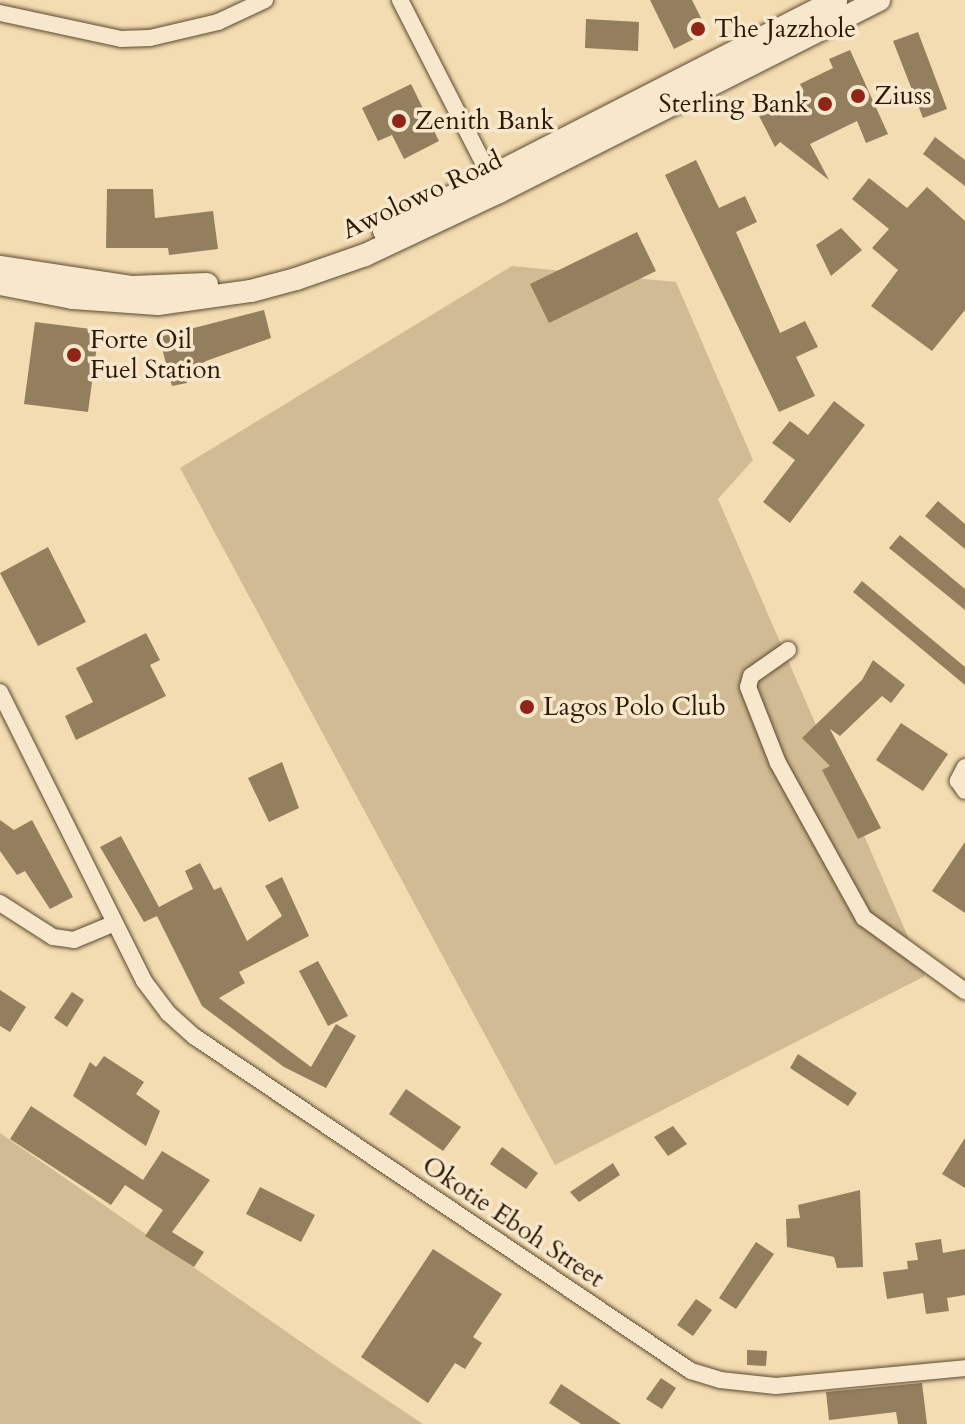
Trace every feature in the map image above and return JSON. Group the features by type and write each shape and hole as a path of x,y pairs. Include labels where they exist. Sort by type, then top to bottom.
{"main road":[{"name":"Awolowo Road","path":"0,284 73,298 158,304 251,291 365,255 836,0"},
{"name":"Awolowo Road","path":"0,267 132,287 234,281 330,256 494,183 879,0"}],"street":[{"path":"0,13 121,39 150,38 180,35 265,0"},
{"path":"400,0 494,183"},
{"path":"788,650 751,676 748,687 778,763 864,918 965,991"},
{"name":"Okotie Eboh Street","path":"0,692 144,981 168,1013 195,1037 691,1371 720,1380 776,1386 965,1368"},
{"path":"965,767 958,781 965,791"},
{"path":"0,903 53,937 74,940 115,923"}],"shaded area":[{"name":"Lagos Polo Club","path":"512,266 676,282 753,460 718,499 925,976 555,1165 180,468"},
{"path":"0,1133 333,1364 423,1424 0,1424"}],"building":[{"path":"650,0 692,0 708,32 674,49"},
{"path":"586,19 639,22 638,51 585,48"},
{"path":"918,32 947,109 923,118 893,41"},
{"path":"850,50 888,134 866,143 857,121 810,144 829,180 780,142 775,147 759,116 804,92 800,84 833,68 829,59"},
{"name":"Zenith Bank","path":"411,84 439,141 404,159 392,135 378,141 362,108"},
{"path":"935,137 965,160 965,186 923,154"},
{"path":"696,160 719,208 745,196 757,222 736,232 780,333 805,321 818,347 796,357 815,396 779,412 665,175"},
{"path":"869,178 907,208 927,187 965,221 965,310 932,351 871,306 898,270 872,248 889,229 852,199"},
{"path":"107,189 153,189 155,218 213,211 218,249 169,255 168,248 106,248"},
{"path":"841,228 862,250 831,276 816,245"},
{"path":"637,232 656,271 549,323 530,284"},
{"path":"264,310 271,338 206,361 195,367 196,373 185,376 187,383 172,386 159,337"},
{"path":"35,322 99,330 88,412 24,404"},
{"path":"834,401 865,425 790,523 763,502 795,460 772,443 790,421 808,435"},
{"path":"938,501 965,524 965,549 925,516"},
{"path":"900,535 965,589 965,610 889,548"},
{"path":"48,547 86,622 38,646 0,573"},
{"path":"862,581 965,667 965,685 853,592"},
{"path":"146,633 160,660 150,665 166,696 76,740 65,716 93,702 76,668"},
{"path":"873,660 905,685 891,703 882,696 840,736 830,729 881,828 858,839 822,770 830,766 802,738 862,680"},
{"path":"901,723 948,754 923,791 876,760"},
{"path":"282,762 299,808 269,822 248,778"},
{"path":"0,820 14,830 32,820 73,897 50,909 25,871 17,875 0,851"},
{"path":"121,836 159,907 193,889 185,871 200,863 214,890 221,887 247,941 282,916 265,886 282,877 309,936 239,972 245,983 219,998 311,1067 336,1024 356,1036 326,1088 284,1067 202,1006 157,916 144,922 100,847"},
{"path":"965,842 965,913 932,891"},
{"path":"318,961 348,1016 328,1026 299,971"},
{"path":"0,990 26,1007 10,1032 0,1026"},
{"path":"72,992 84,1000 67,1027 54,1018"},
{"path":"798,1054 857,1093 848,1106 790,1068"},
{"path":"104,1056 144,1082 136,1094 160,1111 146,1146 73,1096 90,1062 96,1067"},
{"path":"406,1089 461,1127 443,1151 389,1114"},
{"path":"31,1106 143,1180 162,1151 210,1180 172,1232 204,1252 194,1267 145,1236 163,1210 125,1185 111,1205 10,1139"},
{"path":"673,1126 687,1144 668,1156 654,1137"},
{"path":"965,1138 965,1188 942,1174"},
{"path":"502,1147 538,1173 526,1189 490,1164"},
{"path":"613,1163 620,1175 579,1202 570,1192"},
{"path":"260,1187 315,1215 301,1242 246,1214"},
{"path":"860,1190 863,1267 837,1268 834,1257 787,1247 786,1219 800,1218 798,1205"},
{"path":"941,1239 943,1253 965,1249 965,1295 947,1298 949,1311 926,1314 923,1293 887,1299 883,1272 908,1269 907,1261 918,1260 915,1243"},
{"path":"756,1242 774,1254 736,1309 719,1298"},
{"path":"433,1249 502,1294 473,1337 482,1343 465,1369 455,1363 428,1403 361,1357"},
{"path":"696,1299 712,1310 693,1336 677,1325"},
{"path":"747,1350 767,1351 766,1366 747,1365"},
{"path":"661,1378 676,1388 662,1409 646,1399"},
{"path":"922,1383 927,1424 898,1424 896,1412 829,1420 826,1392"},
{"path":"561,1384 621,1424 581,1424 549,1403"}],"place":[{"name":"The Jazzhole","path":"698,29"},
{"name":"Ziuss","path":"858,96"},
{"name":"Sterling Bank","path":"825,104"},
{"name":"Zenith Bank","path":"399,121"},
{"name":"Forte Oil Fuel Station","path":"74,355"},
{"name":"Lagos Polo Club","path":"527,707"}]}
